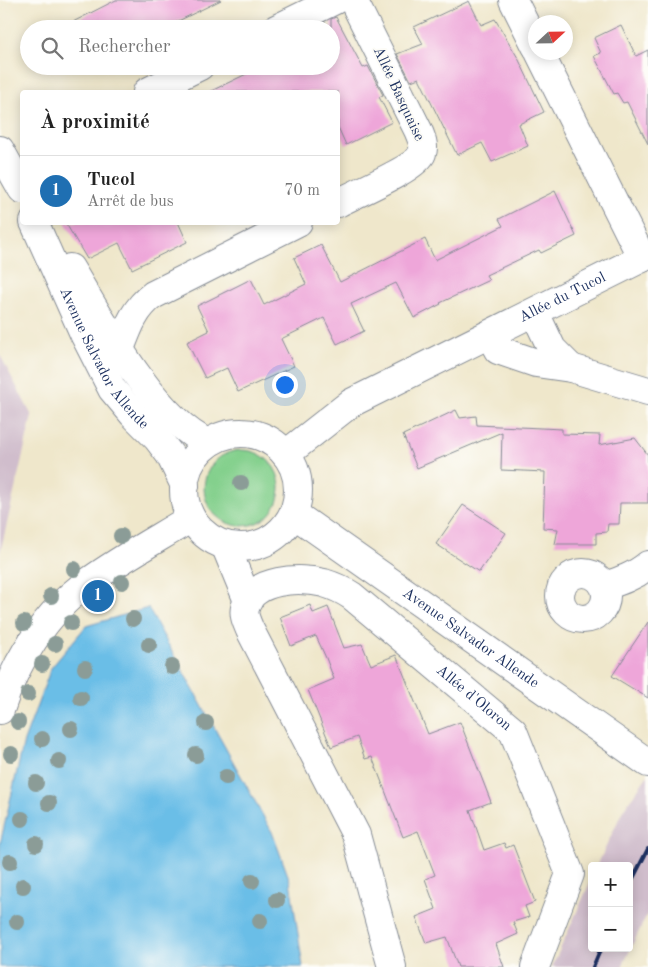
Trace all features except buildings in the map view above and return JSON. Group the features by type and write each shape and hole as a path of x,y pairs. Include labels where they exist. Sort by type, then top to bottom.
{"street":[{"path":"294,20 335,0"},
{"name":"Allée Basquaise","path":"340,202 406,169 419,158 423,150 418,130 353,0"},
{"path":"512,0 528,31"},
{"name":"Allée du Tucol","path":"286,454 351,403 645,257 543,60"},
{"path":"151,90 182,75"},
{"path":"10,157 20,184"},
{"path":"10,157 20,191"},
{"name":"Avenue Salvador Allende","path":"35,225 85,336 112,389 170,455 185,486"},
{"name":"Avenue Salvador Allende","path":"45,225 120,349 157,400 184,428 208,443"},
{"path":"120,349 129,326 141,304 153,294 292,225"},
{"path":"534,313 552,349 571,368"},
{"path":"490,335 498,350 536,363 571,368 648,391"},
{"path":"249,433 270,440 286,454 294,468 298,483 298,498 294,514 282,531 265,542 246,548 225,545 206,535 191,518 184,496 186,476 193,459 208,443 228,434 249,433"},
{"name":"Avenue Salvador Allende","path":"294,514 643,759"},
{"path":"0,710 24,654 56,611 86,584 191,518"},
{"path":"225,545 248,601 245,617 250,630 356,835 392,967"},
{"path":"605,586 622,581 648,566"},
{"name":"Allée d'Oloron","path":"248,601 261,588 284,580 321,582 336,587 352,596 513,731 570,874 535,967"}],"shaded area":[{"path":"0,355 32,416 0,553"},
{"path":"648,775 648,912 633,944 633,862 599,862 623,810"},
{"path":"588,887 588,952 629,952 622,967 552,967"}],"green space":[{"path":"242,450 256,453 269,461 277,474 280,488 277,502 269,515 256,523 242,526 228,523 215,515 207,502 204,488 207,474 215,461 228,453"}],"water":[{"path":"148,608 272,832 290,881 303,967 0,967 0,844 24,741 51,668 86,626"}],"railway":[{"path":"633,878 648,849"},
{"path":"593,967 599,952"}],"place":[{"name":"Tucol","path":"98,596"}]}
